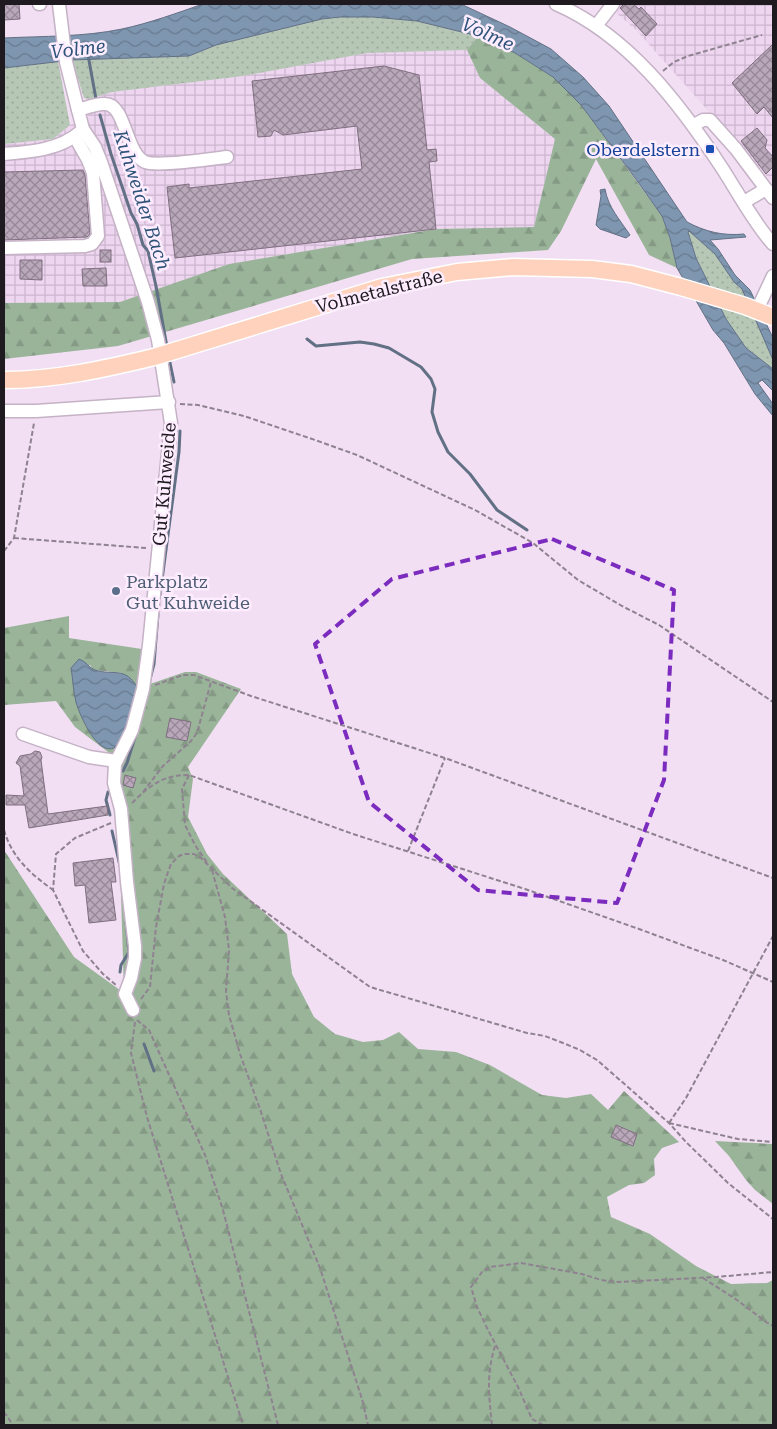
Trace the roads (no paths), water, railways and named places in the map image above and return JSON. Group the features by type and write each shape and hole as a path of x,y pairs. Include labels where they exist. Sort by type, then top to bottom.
{"main road":[{"name":"Volmetalstraße","path":"4,380 24,380 100,370 154,357 382,287 467,271 513,267 592,269 631,274 681,286 758,310 773,317"}],"street":[{"path":"4,248 85,246 92,244 98,236 93,173 79,133 78,110 66,62 59,4"},
{"path":"556,4 572,7 622,48 654,78 694,126 771,242 773,252"},
{"path":"596,26 613,4"},
{"path":"78,110 106,104 111,106 119,114 134,151 139,158 147,163 172,163 227,157"},
{"path":"694,126 703,120 710,120 736,149 770,193 744,202"},
{"path":"4,154 54,146 79,133"},
{"name":"Gut Kuhweide","path":"79,133 95,147 148,302 158,340 171,424 143,689 132,730 116,761"},
{"path":"758,310 773,276"},
{"path":"4,411 36,411 168,402"},
{"path":"23,734 89,757 116,761 114,783 122,814 135,958 125,994 134,1015"}],"water":[{"name":"Volme","path":"203,4 463,5 551,49 583,77 609,106 687,222 715,233 744,234 746,237 710,240 735,275 750,290 773,338 773,360 742,289 734,282 715,254 688,232 696,258 726,319 746,348 773,369 773,391 762,380 758,383 773,404 773,416 755,394 724,343 713,330 677,268 670,238 662,216 581,105 553,77 515,53 478,36 417,21 373,17 340,17 322,19 216,45 189,56 72,60 4,68 4,38 108,32 143,24"},
{"path":"605,189 612,208 630,235 626,238 600,229 596,225 601,196 600,190"},
{"path":"79,659 95,670 128,676 137,687 130,721 119,744 111,749 104,748 91,735 78,708 74,694 71,668"}],"waterway":[{"name":"Kuhweider Bach","path":"88,55 96,99"},
{"name":"Kuhweider Bach","path":"100,115 131,213 137,224 143,245 148,251 167,347"},
{"path":"307,339 316,346 360,342 374,344 389,348 421,367 431,379 435,389 432,412 438,432 448,452 470,474 497,510 527,530"},
{"name":"Kuhweider Bach","path":"169,358 174,382"},
{"name":"Kuhweider Bach","path":"160,595 179,452 180,431"},
{"name":"Kuhweider Bach","path":"150,679 154,664 158,614"},
{"name":"Kuhweider Bach","path":"123,771 136,734"},
{"name":"Kuhweider Bach","path":"108,792 106,800 110,815"},
{"name":"Kuhweider Bach","path":"112,831 120,866"},
{"name":"Kuhweider Bach","path":"120,972 121,965 129,952 126,922"},
{"name":"Kuhweider Bach","path":"144,1044 154,1071"}],"place":[{"name":"Oberdelstern","path":"710,149"},
{"name":"Parkplatz Gut Kuhweide","path":"116,591"}]}
